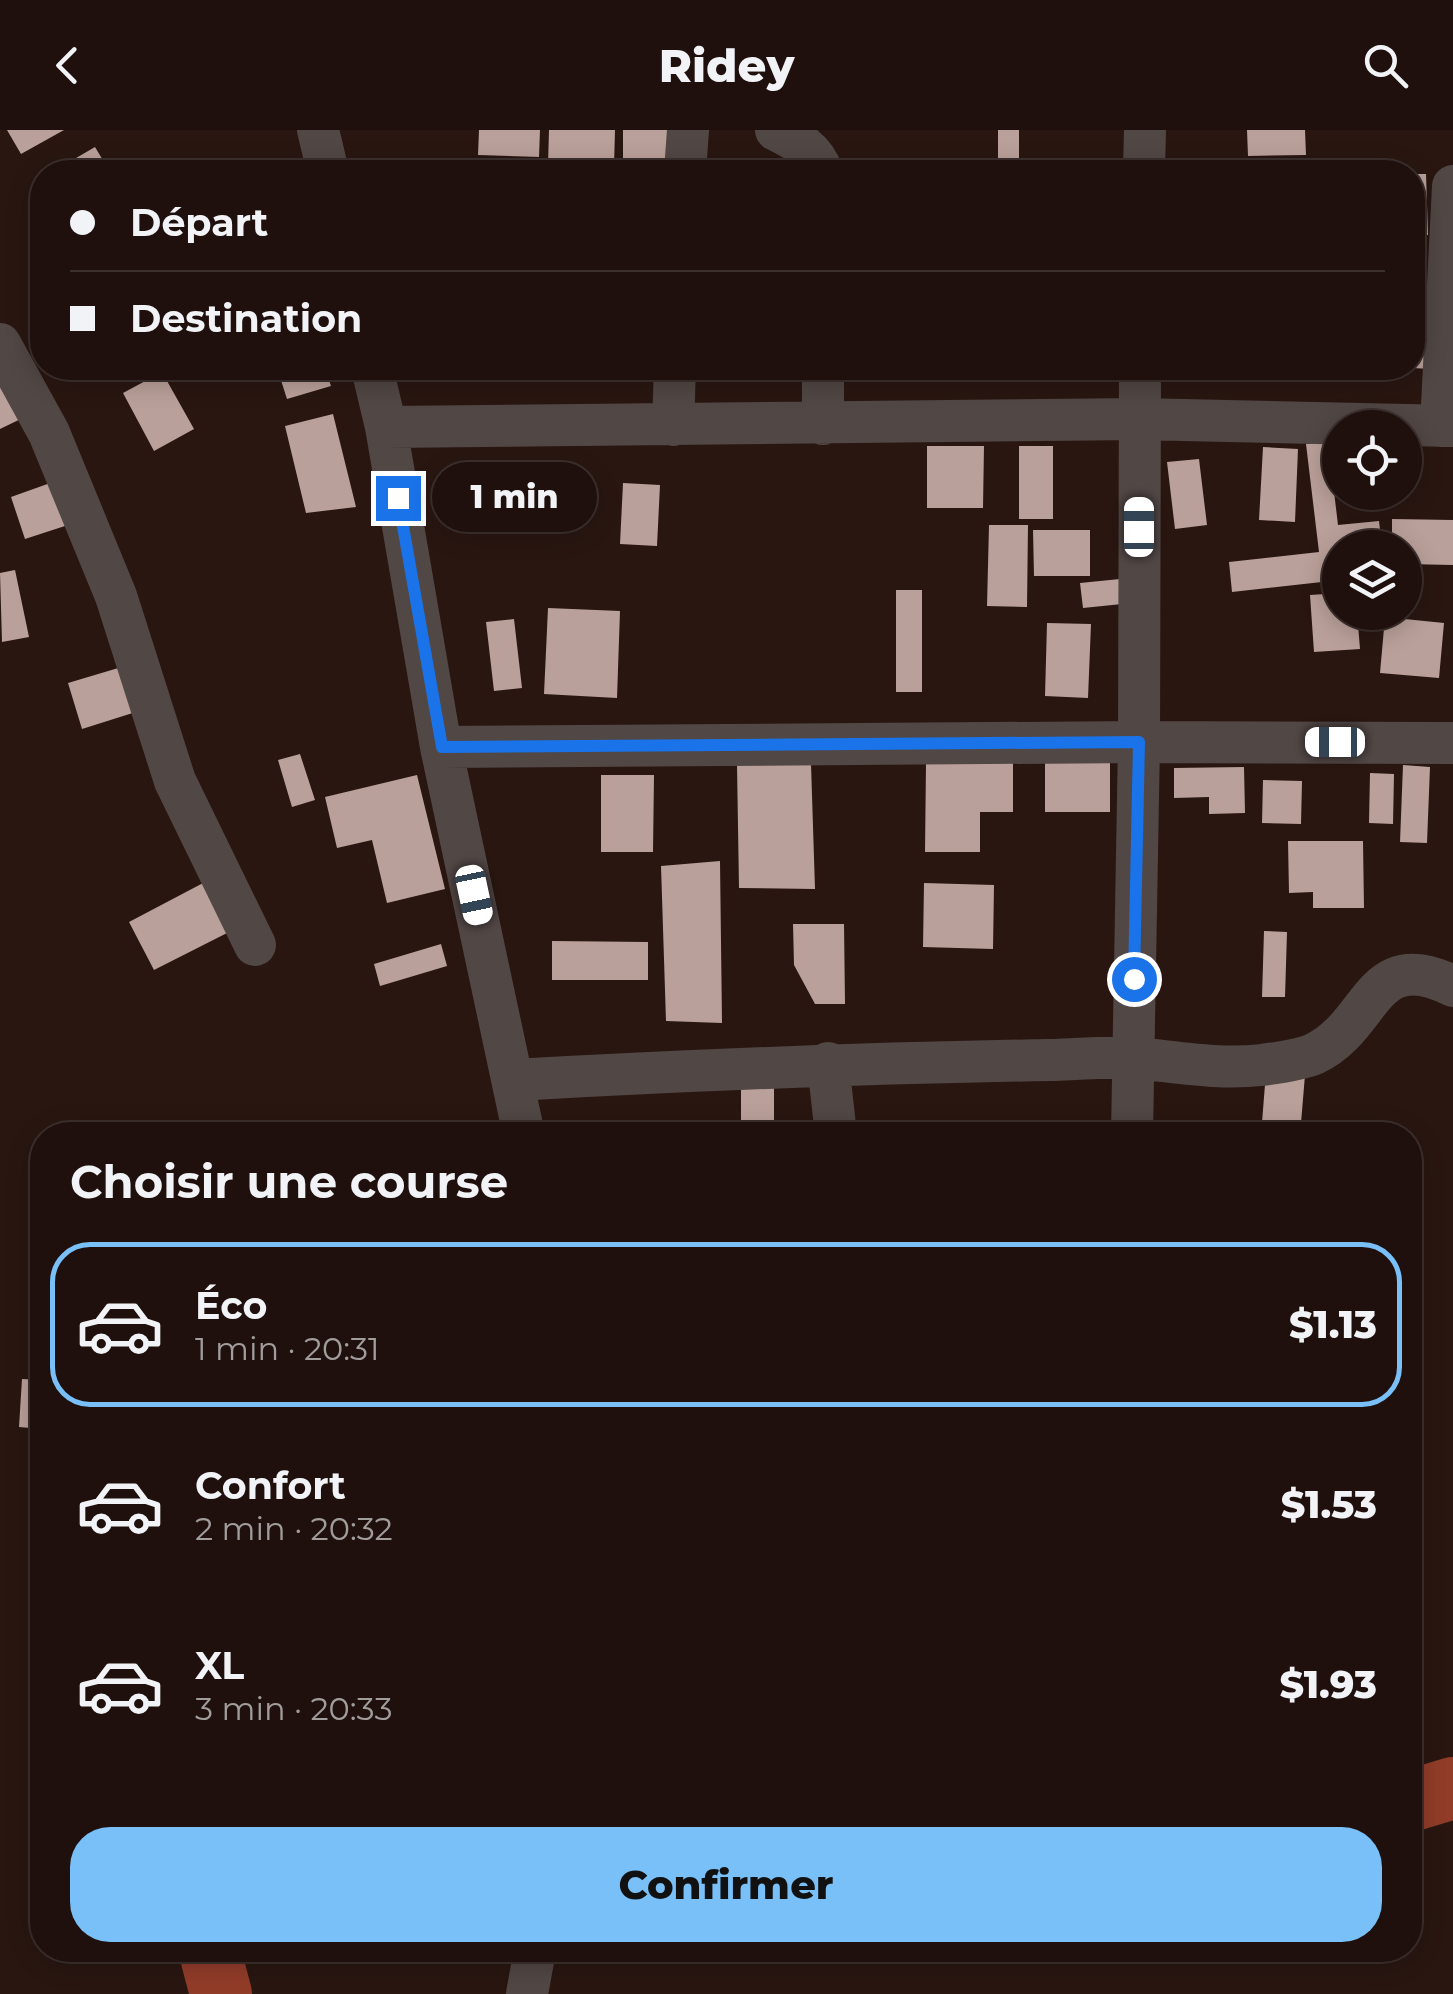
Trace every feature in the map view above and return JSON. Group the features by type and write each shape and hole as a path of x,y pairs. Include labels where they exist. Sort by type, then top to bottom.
{"street":[{"path":"318,130 325,160"},
{"path":"686,160 688,130"},
{"path":"776,130 799,142 815,160"},
{"path":"1145,160 1146,130"},
{"path":"386,428 1139,420 1447,426 1453,186"},
{"path":"0,344 49,433 116,596 175,781 254,945"},
{"path":"375,380 442,747 522,1122"},
{"path":"672,424 675,380"},
{"path":"823,380 823,424"},
{"path":"1132,1122 1139,742 1140,380"},
{"path":"442,747 1453,743"},
{"path":"514,1080 828,1063 1132,1058 1214,1068 1264,1064 1314,1054 1348,1027 1388,981 1409,972 1432,976 1453,986"},
{"path":"828,1063 835,1122"},
{"path":"526,1994 533,1962"}],"building":[{"path":"7,130 64,130 21,154"},
{"path":"479,130 540,130 539,157 478,155"},
{"path":"549,130 615,130 614,160 548,160"},
{"path":"623,130 682,130 683,160 623,160"},
{"path":"998,130 1019,130 1019,160 998,160"},
{"path":"1247,130 1305,130 1306,155 1248,156"},
{"path":"95,147 103,160 73,160"},
{"path":"1425,174 1426,174 1425,235"},
{"path":"1425,331 1434,331 1432,369 1425,369"},
{"path":"0,366 31,414 0,429"},
{"path":"147,380 166,380 194,429 154,451 123,393"},
{"path":"281,380 329,380 331,386 287,399"},
{"path":"333,414 356,507 306,513 285,426"},
{"path":"1322,442 1322,510 1336,510 1338,525 1379,521 1380,530 1322,530 1322,582 1232,592 1229,562 1319,552 1306,444"},
{"path":"927,446 984,446 983,508 927,508"},
{"path":"1019,446 1053,446 1053,519 1019,519"},
{"path":"1263,447 1298,449 1295,522 1259,520"},
{"path":"1199,459 1207,525 1175,529 1167,462"},
{"path":"53,482 68,525 25,539 11,497"},
{"path":"623,483 660,485 657,546 620,544"},
{"path":"1392,519 1453,520 1453,565 1422,564 1422,530 1392,530"},
{"path":"989,525 1028,525 1027,607 987,606"},
{"path":"1033,530 1090,530 1090,576 1034,576"},
{"path":"15,570 29,637 2,642 0,573"},
{"path":"1120,579 1122,604 1083,608 1080,583"},
{"path":"896,590 922,590 922,692 896,692"},
{"path":"1322,594 1322,630 1358,630 1360,649 1314,652 1310,595"},
{"path":"548,608 620,611 617,698 544,694"},
{"path":"514,619 522,688 494,691 486,622"},
{"path":"1422,621 1444,623 1439,678 1380,673 1384,630 1422,630"},
{"path":"1047,623 1091,624 1088,698 1045,696"},
{"path":"125,666 139,711 82,729 68,683"},
{"path":"1045,748 1110,748 1110,812 1045,812"},
{"path":"300,754 315,800 292,807 278,760"},
{"path":"926,763 1013,763 1013,812 980,812 980,852 925,852"},
{"path":"811,764 815,889 739,888 737,765"},
{"path":"1403,765 1430,767 1427,843 1400,842"},
{"path":"1244,767 1245,813 1209,814 1209,797 1174,798 1174,768"},
{"path":"1370,773 1394,774 1393,824 1369,823"},
{"path":"417,775 445,889 387,903 372,840 337,848 325,797"},
{"path":"601,775 654,775 653,852 601,852"},
{"path":"1263,780 1302,781 1301,824 1262,823"},
{"path":"1288,841 1363,841 1364,908 1313,908 1313,892 1289,893"},
{"path":"720,861 722,1023 666,1021 661,866"},
{"path":"205,882 231,931 154,970 129,922"},
{"path":"924,883 994,885 993,949 923,947"},
{"path":"793,924 844,924 845,1004 815,1004 794,965"},
{"path":"1264,931 1287,932 1285,997 1262,997"},
{"path":"552,941 648,942 648,980 552,980"},
{"path":"441,944 447,966 380,986 374,964"},
{"path":"1266,1072 1305,1075 1301,1122 1262,1122"},
{"path":"741,1085 774,1085 774,1122 741,1122"},
{"path":"22,1379 30,1379 30,1428 19,1427"}],"waterway":[{"path":"1422,1797 1453,1788"},
{"path":"213,1962 221,1994"}],"route":[{"path":"398,498 442,747 1139,742 1134,979"}]}
